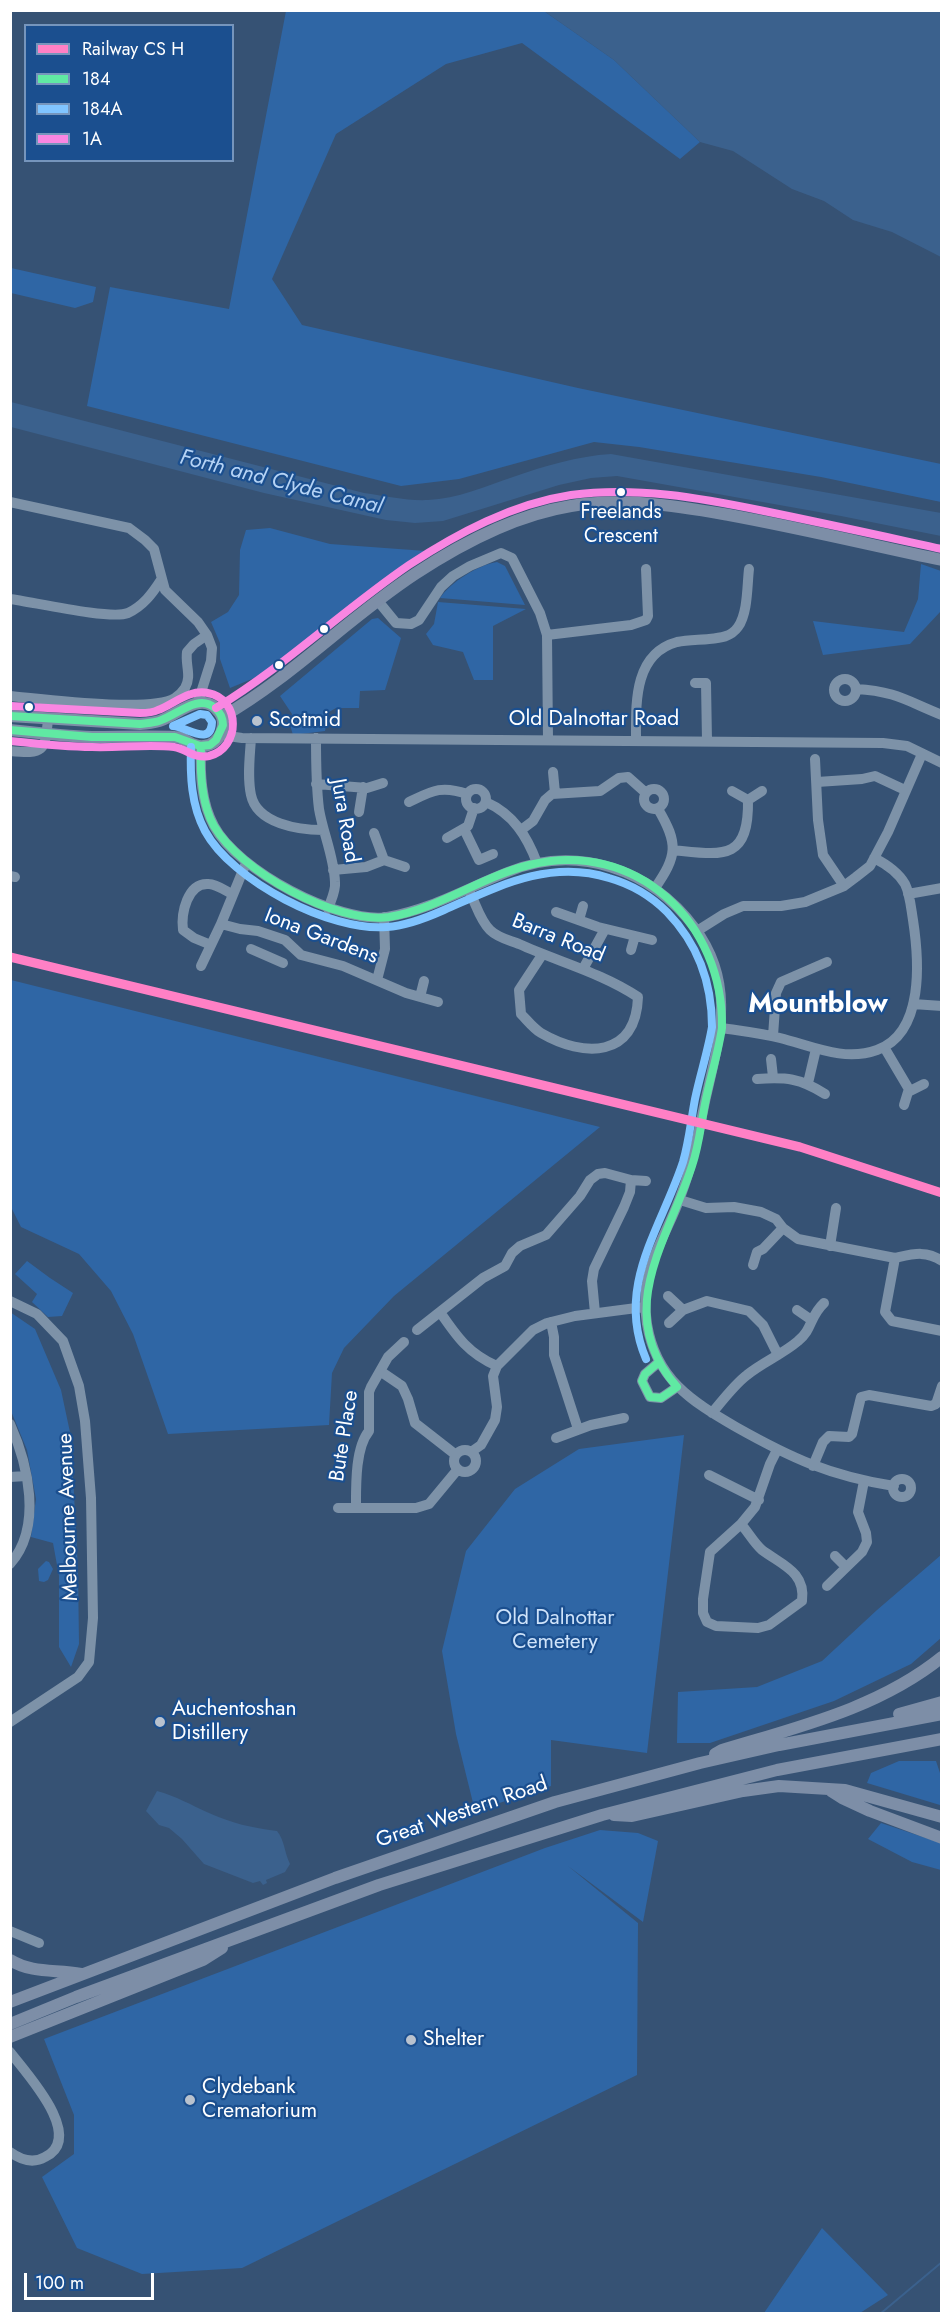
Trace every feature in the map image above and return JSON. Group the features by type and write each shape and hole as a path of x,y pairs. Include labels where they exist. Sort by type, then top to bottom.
{"main road":[{"path":"222,717 271,686 429,565 485,534 532,515 591,503 630,502 672,506 761,521 942,560"},
{"path":"10,716 151,723 192,705 206,703 214,706 222,717 223,726 221,735 213,743 201,747 177,737 89,737 10,730"},
{"path":"185,740 180,732 179,723 181,715 192,705"},
{"path":"700,1763 722,1750 872,1700 908,1681 942,1657"},
{"path":"840,1731 942,1702"},
{"name":"Great Western Road","path":"10,2002 335,1878 460,1833 566,1799 700,1763 840,1731 942,1714"},
{"name":"Great Western Road","path":"10,2024 76,1997 379,1885 602,1815 777,1770 942,1739"},
{"path":"602,1815 632,1816 743,1791 779,1786 806,1786 831,1791 845,1790 942,1817"},
{"path":"831,1791 870,1811 942,1838"},
{"path":"10,2037 203,1960 242,1936"},
{"path":"10,1960 40,1971 64,1970 81,1974"}],"street":[{"path":"10,502 129,528 154,549 165,590 198,622 212,648 211,661 192,705"},
{"path":"378,602 396,623 411,624 419,620 441,587 453,576 501,553 512,558 540,613 547,635 548,740"},
{"path":"547,635 631,625 646,620 648,616 646,569"},
{"path":"636,740 638,682 650,660 661,650 676,642 726,637 736,630 742,620 749,569"},
{"path":"144,603 161,580"},
{"path":"10,599 92,613 126,614 144,603 158,599 173,599"},
{"path":"10,696 94,704 151,704 176,698 185,688 189,678 187,652 207,635"},
{"path":"695,683 706,683 707,741"},
{"path":"856,689 884,691 942,715"},
{"path":"10,751 38,752 46,745 48,719"},
{"name":"Old Dalnottar Road","path":"221,735 246,738 883,742 907,746 942,763"},
{"path":"246,738 251,798 262,813 287,826 306,830 323,830"},
{"name":"Jura Road","path":"316,738 316,784 323,830 331,853 336,883 328,909"},
{"path":"201,747 200,772 209,814 213,826 224,841 246,863 328,909 384,917 418,909 468,890 511,870 537,863 572,860 617,868 655,888 673,903 697,931 708,951 722,998 722,1028 693,1162 647,1282 644,1307 649,1333 659,1362 676,1387 712,1413 777,1450 842,1476 894,1485"},
{"path":"697,931 723,914 743,906 781,906 805,902 844,886 870,866 888,832 922,754"},
{"path":"815,759 819,831 823,855 844,886"},
{"path":"553,772 555,793"},
{"path":"817,782 875,776 905,790"},
{"path":"521,830 533,821 545,800 555,793 600,791 620,778 628,777 646,793 644,799 646,806 649,809 658,809 666,823 673,850 669,868 655,888"},
{"path":"316,784 367,788 383,783"},
{"path":"359,812 363,787"},
{"path":"409,802 441,789 453,789 467,795"},
{"path":"474,789 481,789 486,794 486,802 482,807 474,808 467,802 467,795 474,789"},
{"path":"732,791 748,800"},
{"path":"748,800 762,791"},
{"path":"673,850 718,854 728,851 740,843 745,835 748,822 748,800"},
{"path":"486,802 508,815 521,830 537,863"},
{"path":"447,838 464,829 471,822 474,808"},
{"path":"464,829 479,860 493,854"},
{"path":"374,833 384,860"},
{"path":"722,1028 773,1036 816,1049 855,1054 864,1054 884,1047 901,1031 917,989 918,963 908,894 905,884 896,873 874,858"},
{"path":"333,870 366,867 384,860 405,867"},
{"path":"201,966 222,924 246,863"},
{"path":"211,945 194,938 183,930 181,918 189,897 197,887 210,884 232,894"},
{"path":"908,894 942,888"},
{"name":"Barra Road","path":"468,890 484,923 492,932 542,955 622,986 638,997 638,1014 627,1034 608,1048 582,1048 539,1032 521,1014 519,990 542,955"},
{"path":"579,920 583,906"},
{"path":"556,912 605,929 652,940"},
{"path":"377,980 385,949 384,917"},
{"name":"Iona Gardens","path":"222,924 285,940 302,955 343,966 438,1002"},
{"path":"583,969 605,929"},
{"path":"631,950 634,936"},
{"path":"267,956 274,937"},
{"path":"251,949 283,963"},
{"path":"773,1036 776,993 781,982 827,962"},
{"path":"420,996 424,981"},
{"path":"913,1004 942,1006"},
{"path":"884,1047 910,1091"},
{"path":"808,1083 816,1049"},
{"path":"771,1059 773,1077"},
{"path":"757,1078 793,1078 808,1083 825,1094"},
{"path":"904,1105 910,1091 924,1084"},
{"path":"417,1330 492,1271 505,1266 512,1253 520,1246 546,1234 580,1196 590,1180 598,1174 605,1173 631,1180 646,1181"},
{"path":"595,1313 592,1281 594,1269 624,1207 630,1192 631,1180"},
{"path":"680,1200 706,1208 734,1207 761,1212 776,1219 783,1228 798,1239 896,1258 919,1253 934,1255 942,1261"},
{"path":"830,1246 836,1208"},
{"path":"753,1265 757,1252 763,1249 783,1228"},
{"path":"896,1258 885,1312 888,1318 892,1321 942,1331"},
{"path":"668,1296 683,1310"},
{"name":"Melbourne Avenue","path":"10,1301 37,1314 63,1341 79,1386 85,1420 91,1498 93,1618 89,1662 78,1677 10,1722"},
{"path":"669,1323 683,1310 707,1301 749,1311 763,1325 778,1355"},
{"path":"712,1413 745,1376 799,1340 808,1331 810,1319 824,1303"},
{"path":"471,1452 476,1461 473,1468 464,1472 458,1469 454,1464 456,1455 461,1451 471,1452 481,1445 495,1420 497,1407 494,1376 497,1366 533,1330 551,1322 595,1313 644,1307"},
{"path":"797,1310 810,1319"},
{"path":"440,1312 464,1345 474,1354 497,1366"},
{"path":"551,1322 554,1355 578,1430"},
{"name":"Bute Place","path":"356,1508 356,1471 364,1438 369,1431 369,1392 388,1357 404,1342"},
{"path":"659,1362 645,1374 642,1381 644,1389 650,1397 661,1398 676,1387"},
{"name":"Bute Place","path":"380,1371 402,1386 415,1423 456,1455"},
{"path":"813,1466 823,1442 829,1436 849,1437 852,1434 861,1397 869,1395 931,1406 936,1404 942,1386"},
{"path":"556,1438 624,1418"},
{"path":"10,1424 26,1476 29,1520 24,1541 10,1564"},
{"path":"741,1524 761,1549 781,1561 799,1576 802,1586 802,1601 769,1625 758,1628 716,1626 707,1622 703,1613 706,1569 710,1552 741,1524 759,1500 770,1464 777,1450"},
{"path":"338,1508 416,1508 429,1504 458,1469"},
{"path":"709,1475 759,1500"},
{"path":"10,1477 26,1476"},
{"path":"827,1586 862,1551 867,1542 858,1512 864,1481"},
{"path":"835,1556 846,1566"},
{"path":"10,1931 39,1943"},
{"path":"10,2152 27,2160 42,2159 55,2149 60,2136 55,2115 14,2057"}],"green space":[{"path":"286,11 544,11 614,60 700,142 680,159 522,43 446,64 336,134 272,279 302,325 578,388 941,464 941,502 821,477 639,447 594,442 459,479 401,486 87,406 110,287 229,309"},
{"path":"11,268 96,287 93,302 75,308 11,293"},
{"path":"270,528 330,544 426,551 264,674 230,688 220,659 220,643 211,622 228,612 239,595 240,550 246,530"},
{"path":"497,562 505,566 525,605 440,598 466,575"},
{"path":"921,564 941,571 941,611 910,644 823,655 813,621 904,632 918,599"},
{"path":"438,602 526,609 493,626 493,680 474,680 463,652 433,645 426,634 434,624"},
{"path":"378,618 401,638 385,690 360,691 359,708 336,708 329,712 325,731 293,735 290,725 292,714 280,696 372,619"},
{"path":"11,980 600,1127 394,1296 344,1348 332,1373 329,1425 168,1434 133,1334 111,1291 79,1254 21,1227 11,1207"},
{"path":"27,1261 73,1293 62,1316 48,1317 32,1302 37,1294 15,1274"},
{"path":"10,1312 35,1329 61,1390 71,1437 78,1571 79,1644 71,1667 59,1647 59,1576 53,1543 31,1537 36,1499 27,1450 11,1411"},
{"name":"Old Dalnottar Cemetery","path":"684,1435 647,1753 551,1740 551,1786 475,1811 456,1734 442,1651 466,1551 515,1489 579,1449"},
{"path":"941,1555 941,1638 911,1664 834,1701 710,1743 677,1743 678,1692 757,1687 822,1661"},
{"path":"46,1561 53,1569 48,1580 39,1581 38,1569"},
{"path":"899,1761 936,1761 941,1776 940,1805 867,1783 871,1773"},
{"path":"881,1823 941,1843 941,1870 912,1862 868,1839"},
{"path":"600,1830 638,1833 658,1841 643,1922 568,1866 638,1923 637,2075 242,2268 142,2274 77,2248 42,2177 74,2154 74,2115 44,2039 545,1848"},
{"path":"822,2228 888,2295 860,2313 764,2313"}],"water":[{"path":"544,11 941,11 941,257 892,232 853,220 824,201 792,189 733,151 700,142 614,60"},
{"name":"Forth and Clyde Canal","path":"11,402 364,493 396,498 428,500 450,497 549,465 611,454 941,513 941,536 617,476 591,478 559,485 443,521 415,523 386,520 264,493 11,427"},
{"path":"157,1791 225,1820 277,1831 290,1864 285,1872 266,1880 267,1883 263,1885 260,1881 253,1883 204,1864 182,1839 169,1828 159,1825 146,1811"}],"waterway":[{"path":"880,2314 942,2262"}],"transit line":[{"name":"1A","path":"216,708 266,674 385,582 428,553 486,521 549,499 619,492 692,498 942,549"},
{"name":"1A","path":"10,741 82,747 164,746 179,748 204,757 219,751 227,744 233,724 227,704 219,697 201,692 188,695 147,713 11,706"},
{"name":"184","path":"10,716 140,724 159,721 187,707 201,703 208,704 217,710 223,720 216,740 210,745 200,746 175,737 92,737 10,730"},
{"name":"184A","path":"200,714 207,715 212,722 211,729 203,735 173,726 200,714"},
{"name":"184A","path":"191,747 191,779 194,800 200,821 218,850 260,885 312,912 364,926 394,926 423,919 524,878 565,872 587,873 632,887 661,906 678,924 695,951 706,980 712,1027 683,1162 653,1235 638,1282 636,1307 638,1332 646,1359"},
{"name":"184","path":"201,747 204,798 214,826 245,861 267,877 317,903 367,917 389,917 425,907 511,870 529,865 568,860 605,864 638,877 666,897 690,923 708,954 719,990 722,1028 694,1158 659,1250 651,1277 647,1305 648,1332 658,1359 677,1387 661,1398 650,1397 642,1381 645,1374 659,1362"},
{"path":"10,957 800,1147 942,1193"}],"place":[{"name":"Freelands Crescent","path":"621,492"},
{"name":"Scotmid","path":"257,721"},
{"name":"Auchentoshan Distillery","path":"160,1722"},
{"name":"Shelter","path":"411,2040"},
{"name":"Clydebank Crematorium","path":"190,2100"}],"district":[{"name":"Mountblow","path":"818,1005"}]}
